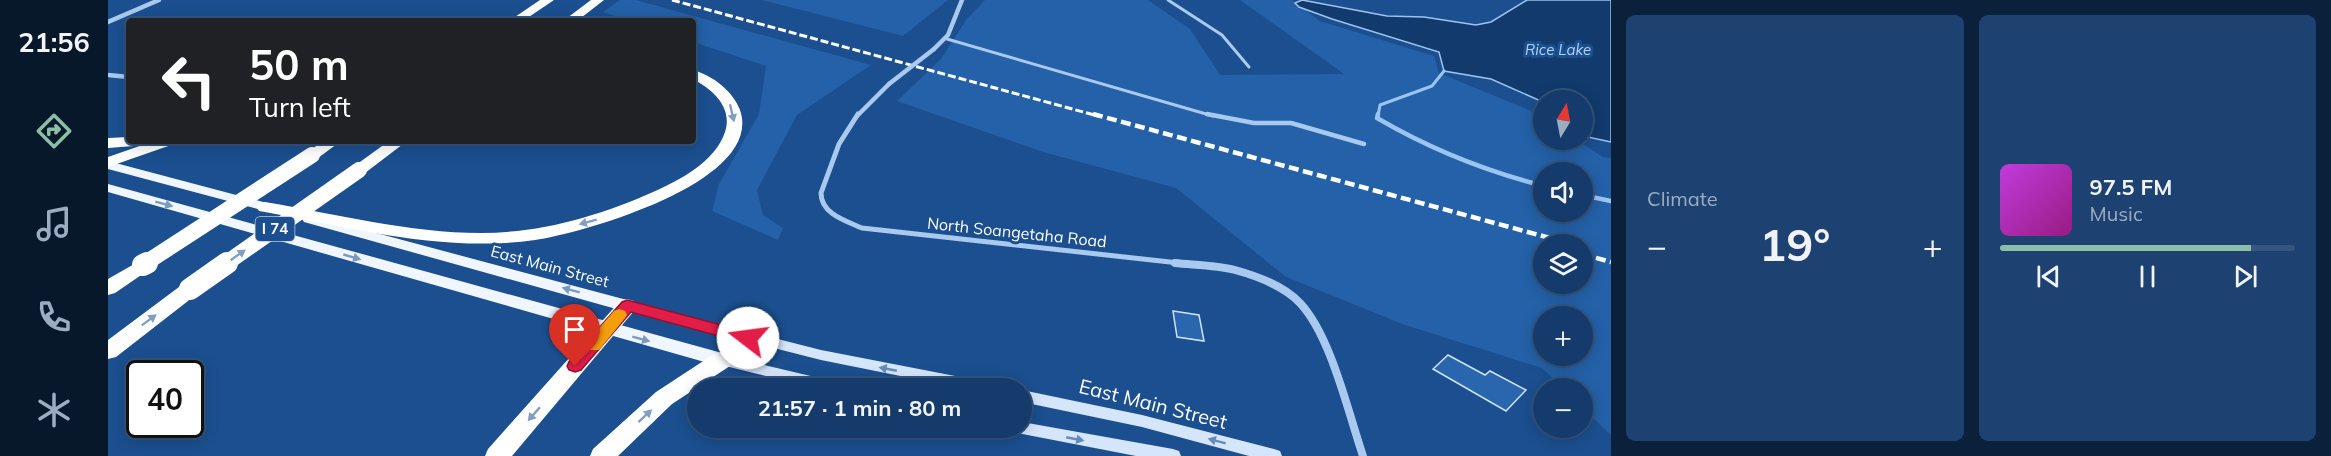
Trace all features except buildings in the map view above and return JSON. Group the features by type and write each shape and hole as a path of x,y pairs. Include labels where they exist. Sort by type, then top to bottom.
{"highway":[{"path":"520,18 548,0"},
{"path":"573,18 597,1"},
{"path":"265,207 459,238 541,233 601,219 676,188 710,164 731,138 735,114 729,101 708,81 696,75"},
{"path":"108,143 126,142"},
{"path":"108,164 161,144"},
{"name":"I 74","path":"108,288 328,144"},
{"name":"I 74","path":"108,351 190,289 395,144"},
{"path":"497,456 627,306"},
{"path":"602,456 664,398 722,360"}],"main road":[{"name":"East Main Street","path":"108,164 627,306"},
{"path":"108,188 606,330 722,360"}],"street":[{"path":"108,22 159,0"},
{"path":"947,39 954,28 954,14 962,0"},
{"name":"North Soangetaha Road","path":"947,39 889,84 852,119 839,140 821,188 821,200 830,212 862,228 1232,269 1265,280 1300,303 1317,325 1363,456"},
{"path":"108,75 126,77"},
{"name":"East Main Street","path":"627,306 821,355 936,378"},
{"path":"722,360 795,378"},
{"name":"East Main Street","path":"1032,398 1142,421 1274,456"},
{"path":"1032,431 1160,456"},
{"path":"1142,452 1173,456"}],"lane":[{"path":"1168,0 1222,35 1249,67"},
{"path":"947,39 1210,115 1254,123 1292,123 1364,144"}],"shaded area":[{"path":"620,0 636,0 871,65 797,115 757,190 763,215 783,228 778,240 712,211 719,184 759,114 766,66 696,43 696,18 620,18 603,12"},
{"path":"762,0 948,0 903,36"},
{"path":"985,0 1148,0 1190,29 1220,75 1344,74 1240,0 1292,0 1320,21 1434,56 1439,73 1533,113 1533,150 1592,150 1603,157 1611,158 1611,435 1593,418 1593,378 1552,378 1542,368 1536,366 1593,366 1593,306 1533,306 1533,365 1405,325 1286,277 1176,188 1043,152 897,101 941,59 966,20"}],"water":[{"name":"Rice Lake","path":"1302,0 1387,16 1424,17 1476,25 1491,22 1527,0 1611,0 1611,142 1593,138 1593,90 1533,90 1533,98 1491,79 1444,71 1439,52 1332,19 1299,7 1295,3"}],"waterway":[{"path":"1378,116 1380,105 1432,86 1444,71"},
{"path":"1378,114 1377,118 1438,149 1479,166 1533,183"},
{"path":"1593,197 1611,201"}],"railway":[{"path":"672,0 1098,116"},
{"path":"1093,114 1535,234"},
{"path":"1593,257 1611,262"}],"slow traffic":[{"path":"593,346 619,315"}],"route":[{"path":"575,366 627,306 748,338"}]}
